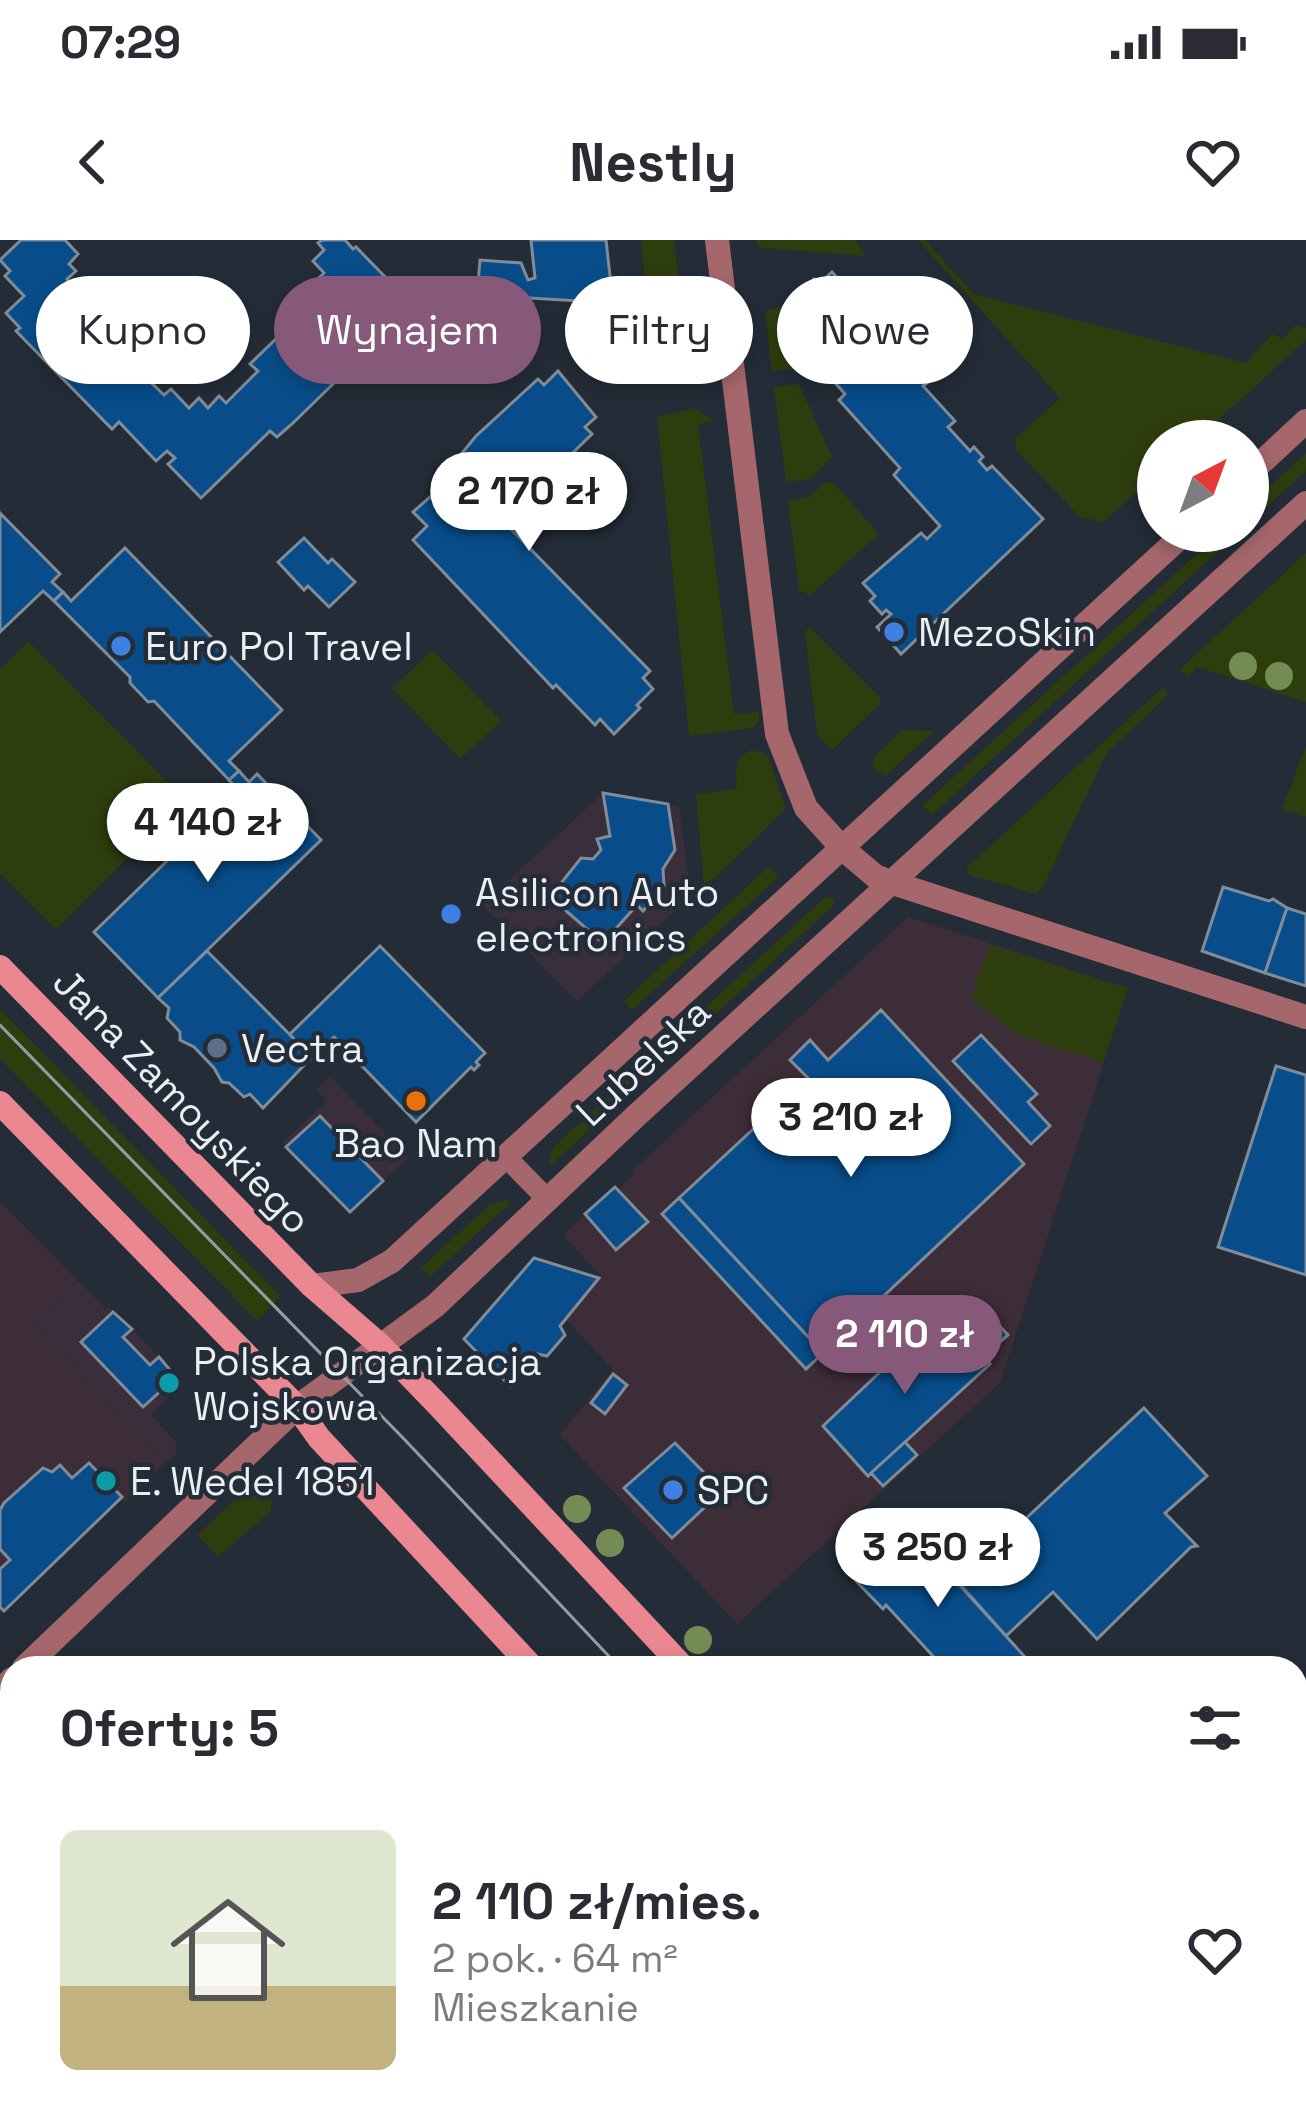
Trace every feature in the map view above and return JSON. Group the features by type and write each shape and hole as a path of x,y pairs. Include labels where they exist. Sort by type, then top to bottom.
{"main road":[{"name":"Jana Zamoyskiego","path":"0,967 311,1286 380,1345 673,1656"},
{"path":"0,1103 297,1406 333,1454 522,1656"}],"street":[{"path":"717,240 777,734 806,808 842,848 875,876 893,884 1306,1017"},
{"path":"1269,455 1306,421"},
{"name":"Lubelska","path":"37,1656 297,1406 435,1306 1306,503"},
{"name":"Lubelska","path":"311,1286 358,1280 392,1261 1164,552"}],"lane":[{"path":"506,1157 548,1200"}],"shaded area":[{"path":"603,793 679,806 691,896 577,1001 482,905"},
{"path":"908,917 1128,988 1000,1383 737,1624 560,1435 613,1370 566,1319 601,1276 563,1235 615,1187 619,1189 633,1170"},
{"path":"331,1077 408,1158 350,1212 282,1143 327,1101 316,1089"},
{"path":"0,1201 77,1280 34,1324 166,1462 125,1502 121,1498 0,1614"},
{"path":"77,1280 128,1324 182,1384 151,1415 176,1442 176,1454 166,1462 34,1324"}],"green space":[{"path":"641,240 674,240 678,276 644,276"},
{"path":"757,240 856,240 866,256 764,248 757,246"},
{"path":"918,240 925,240 958,276 950,276"},
{"path":"973,293 1246,363 1272,334 1283,339 1296,325 1306,328 1306,340 1218,420 1137,420 1137,492 1103,522 1080,517 1017,451 1015,439 1060,398 973,301"},
{"path":"777,308 777,371 772,371 765,311"},
{"path":"799,384 832,457 810,479 786,482 774,387"},
{"path":"696,408 714,421 698,424 734,714 759,712 759,721 753,728 689,736 657,417"},
{"path":"1306,453 1306,471 1269,505 1269,487"},
{"path":"825,482 834,483 879,534 810,595 799,590 788,500 809,497"},
{"path":"1199,552 1217,552 933,814 922,806"},
{"path":"1306,553 1306,702 1197,667 1187,677 1180,669"},
{"path":"810,627 881,698 832,750 817,734 805,632"},
{"path":"28,641 185,800 56,929 0,873 0,670"},
{"path":"433,650 501,721 460,759 392,688"},
{"path":"1162,688 1169,694 1106,754 1042,889 1036,894 969,875 966,868"},
{"path":"902,730 934,731 885,776 872,765 875,756"},
{"path":"1306,746 1306,817 1282,809"},
{"path":"752,750 766,754 786,809 704,888 696,794 737,789 739,761"},
{"path":"768,867 779,877 632,1010 624,1001"},
{"path":"830,897 833,906 549,1167 556,1145"},
{"path":"990,945 1128,988 1103,1063 1015,1034 971,998"},
{"path":"0,1009 280,1296 257,1321 0,1059"},
{"path":"511,1202 430,1277 421,1268 489,1205"},
{"path":"257,1480 272,1495 271,1511 218,1557 197,1535"}],"building":[{"path":"21,240 65,240 78,254 69,264 76,271 70,276 36,276 36,351 6,313 24,296 5,276 10,271 0,260"},
{"path":"345,240 384,276 321,276 324,273 313,261 324,250 318,243"},
{"path":"531,240 606,240 610,276 565,276 565,300 541,299 541,276 535,276"},
{"path":"480,260 521,263 526,276 479,276"},
{"path":"274,341 274,384 333,384 277,437 270,431 201,498 168,464 175,458 167,451 156,461 119,422 112,429 68,384 153,384 164,395 171,389 189,408 199,398 208,408 219,396 226,403 250,384 258,371 250,364"},
{"path":"558,371 596,417 585,427 592,434 503,521 650,671 643,678 653,689 614,734 600,719 595,725 556,685 553,688 413,540 427,526 413,512 465,466 458,458 476,436 533,384 544,385"},
{"path":"836,384 926,384 955,421 948,427 970,451 974,447 987,470 992,466 1043,519 901,654 877,627 891,614 886,610 882,614 870,601 875,596 863,583 921,533 927,539 940,526 894,475 900,468 839,400 845,394"},
{"path":"0,513 60,574 52,582 63,592 54,601 43,591 0,632"},
{"path":"304,538 355,582 329,607 308,586 304,590 278,562"},
{"path":"125,548 282,710 229,761 239,771 229,780 54,601 63,592 71,601"},
{"path":"239,771 249,782 257,774 321,840 158,998 94,932 239,791 229,780"},
{"path":"603,793 668,804 675,850 663,869 664,886 643,911 637,905 603,943 550,897 581,858 593,859 601,850 597,839 610,836"},
{"path":"1223,887 1273,899 1287,908 1265,973 1202,951"},
{"path":"1287,908 1306,914 1306,986 1265,973"},
{"path":"380,946 485,1053 474,1070 471,1067 416,1122 334,1037 312,1057 289,1035"},
{"path":"207,951 312,1057 263,1108 250,1094 244,1097 222,1082 194,1047 180,1040 180,1032 167,1018 169,1008 158,998"},
{"path":"881,1010 1024,1164 823,1353 679,1198 808,1078 790,1060 810,1040 828,1060"},
{"path":"981,1035 1037,1094 1028,1102 1050,1126 1031,1144 953,1061"},
{"path":"1276,1066 1306,1075 1306,1275 1218,1247"},
{"path":"320,1116 383,1181 350,1212 286,1147"},
{"path":"615,1187 648,1222 616,1250 585,1214"},
{"path":"679,1198 823,1353 806,1369 662,1214"},
{"path":"534,1258 599,1278 560,1326 565,1335 547,1356 537,1354 510,1386 464,1339"},
{"path":"113,1312 132,1329 123,1337 150,1365 159,1357 176,1377 143,1407 81,1342"},
{"path":"986,1312 1008,1335 983,1357 962,1333"},
{"path":"932,1323 947,1341 959,1331 990,1364 868,1476 823,1426"},
{"path":"613,1374 627,1385 605,1414 591,1403"},
{"path":"1144,1408 1207,1476 1165,1513 1197,1546 1097,1639 1053,1592 1006,1636 958,1582"},
{"path":"905,1442 917,1455 883,1486 871,1473"},
{"name":"SPC","path":"675,1443 722,1491 672,1538 624,1488"},
{"path":"89,1463 122,1497 4,1611 0,1607 0,1569 10,1560 0,1549 4,1503 43,1468 52,1472 60,1465 72,1478"},
{"path":"912,1530 1024,1656 933,1656 886,1605 883,1609 856,1581"}],"tram line":[{"path":"0,1025 609,1656"}],"place":[{"name":"MezoSkin","path":"894,632"},
{"name":"Euro Pol Travel","path":"121,646"},
{"name":"Asilicon Auto electronics","path":"451,914"},
{"name":"Vectra","path":"217,1048"},
{"name":"Bao Nam","path":"416,1101"},
{"name":"Polska Organizacja Wojskowa","path":"169,1383"},
{"name":"E. Wedel 1851","path":"106,1481"},
{"name":"SPC","path":"673,1490"}]}
